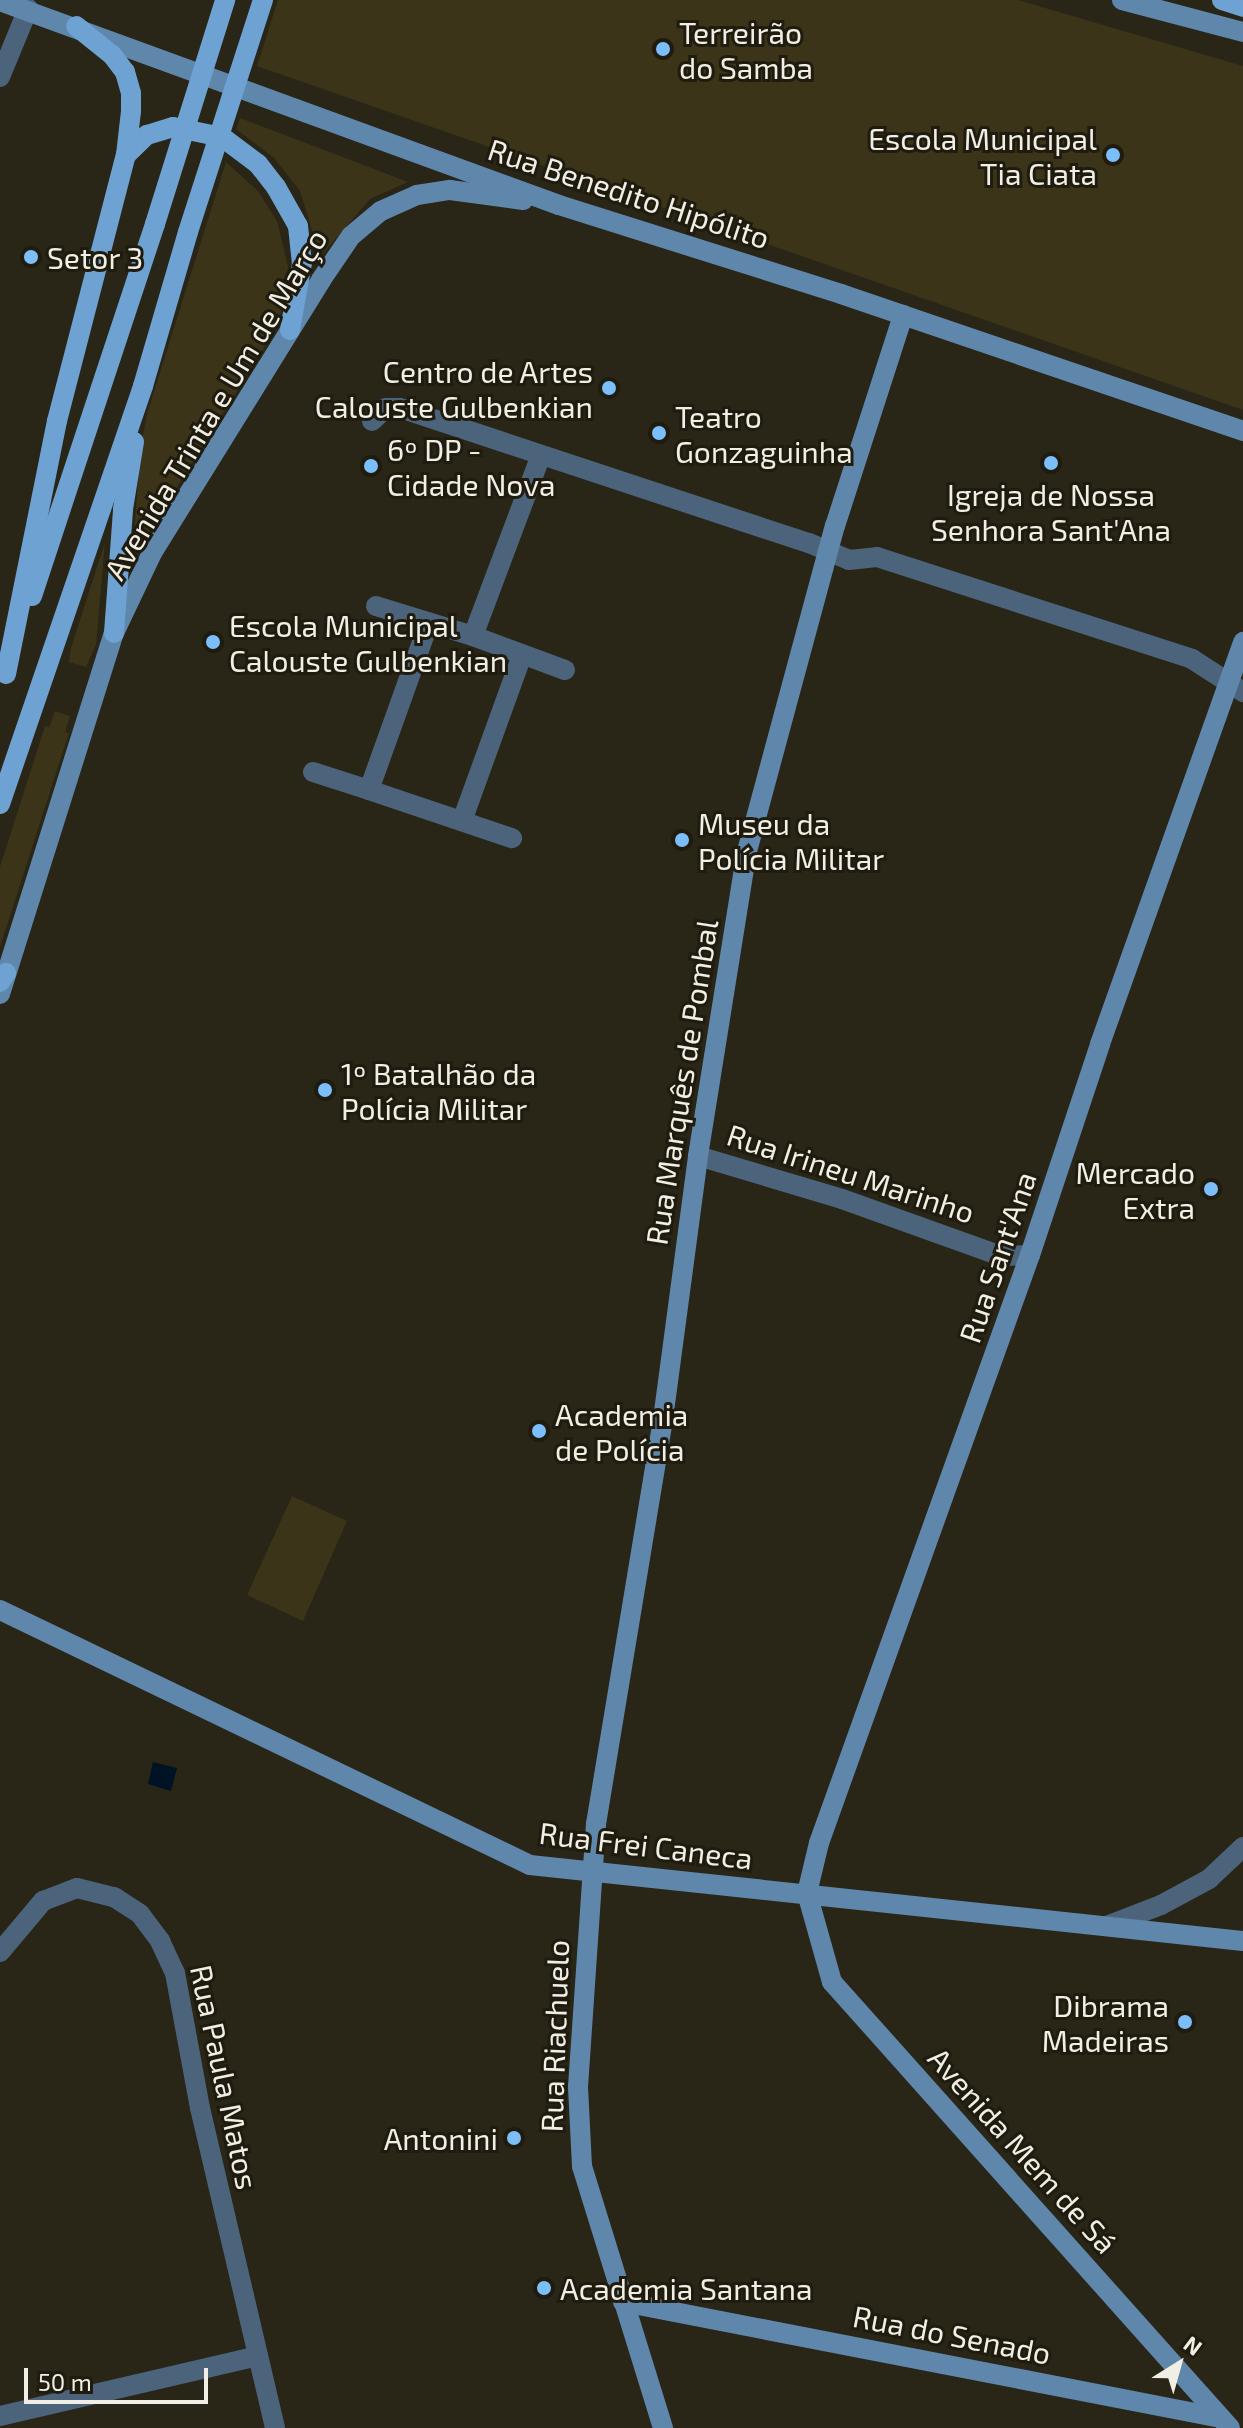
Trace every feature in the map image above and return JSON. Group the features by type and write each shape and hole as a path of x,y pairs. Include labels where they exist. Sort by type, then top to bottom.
{"main road":[{"path":"3,684 155,224 225,0"},
{"name":"Avenida Trinta e Um de Março","path":"0,804 143,386 188,232 263,0"},
{"path":"1222,0 1243,7"},
{"path":"3,684 57,421 126,155 131,93 125,72 112,55 76,26"},
{"path":"126,155 147,135 173,127 222,137 258,164 276,187 298,226 302,263 290,330"},
{"path":"114,633 123,509 143,386"}],"street":[{"path":"1122,0 1243,32"},
{"name":"Rua Benedito Hipólito","path":"0,1 76,26 559,205 903,315 1243,431"},
{"path":"0,77 28,9"},
{"name":"Avenida Trinta e Um de Março","path":"0,994 114,633 152,553 351,236 381,211 417,195 450,190 559,205"},
{"name":"Rua Marquês de Pombal","path":"592,1873 599,1799 663,1419 698,1156 746,855 829,553 903,315"},
{"path":"372,421 386,408 400,408 809,543 849,560 877,557 1192,659 1236,686"},
{"path":"473,636 541,455"},
{"path":"376,606 473,636 565,670"},
{"path":"369,790 429,622"},
{"name":"Rua Sant'Ana","path":"807,1893 819,1843 1236,686 1243,642"},
{"path":"462,821 522,655"},
{"path":"313,772 512,838"},
{"name":"Rua Irineu Marinho","path":"698,1156 842,1199 1001,1256 1030,1255"},
{"name":"Rua Frei Caneca","path":"0,1610 530,1865 1243,1941"},
{"path":"1109,1925 1161,1905 1209,1879 1243,1847"},
{"name":"Rua Riachuelo","path":"592,1873 578,2125 582,2166 663,2428"},
{"name":"Rua Paula Matos","path":"0,1952 43,1901 77,1888 114,1897 140,1914 160,1941 175,1973 200,2108 275,2428"},
{"name":"Avenida Mem de Sá","path":"807,1893 832,1982 1226,2423"},
{"name":"Rua do Senado","path":"623,2302 1226,2423"},
{"path":"0,2416 257,2356"}],"shaded area":[{"path":"278,0 1018,0 1243,66 1243,410 257,66"},
{"path":"240,118 408,182 370,199 320,257 300,191 274,158 236,129"},
{"path":"226,162 258,191 277,221 288,266 285,302 273,333 132,559 141,445 147,414"},
{"path":"105,542 96,645 86,667 69,662 71,648"},
{"path":"55,711 70,716 65,732 69,733 0,947 0,867 45,726 49,727"},
{"path":"292,1496 347,1521 303,1621 247,1595"}],"water":[{"path":"153,1762 177,1768 171,1791 148,1784"}],"place":[{"name":"Terreirão do Samba","path":"663,49"},
{"name":"Escola Municipal Tia Ciata","path":"1113,155"},
{"name":"Setor 3","path":"31,257"},
{"name":"Centro de Artes Calouste Gulbenkian","path":"609,388"},
{"name":"Teatro Gonzaguinha","path":"659,433"},
{"name":"Igreja de Nossa Senhora Sant'Ana","path":"1051,463"},
{"name":"6º DP - Cidade Nova","path":"371,466"},
{"name":"Escola Municipal Calouste Gulbenkian","path":"213,642"},
{"name":"Museu da Polícia Militar","path":"682,840"},
{"name":"1º Batalhão da Polícia Militar","path":"325,1090"},
{"name":"Mercado Extra","path":"1211,1189"},
{"name":"Academia de Polícia","path":"539,1431"},
{"name":"Dibrama Madeiras","path":"1185,2022"},
{"name":"Antonini","path":"514,2138"},
{"name":"Academia Santana","path":"544,2288"}]}
